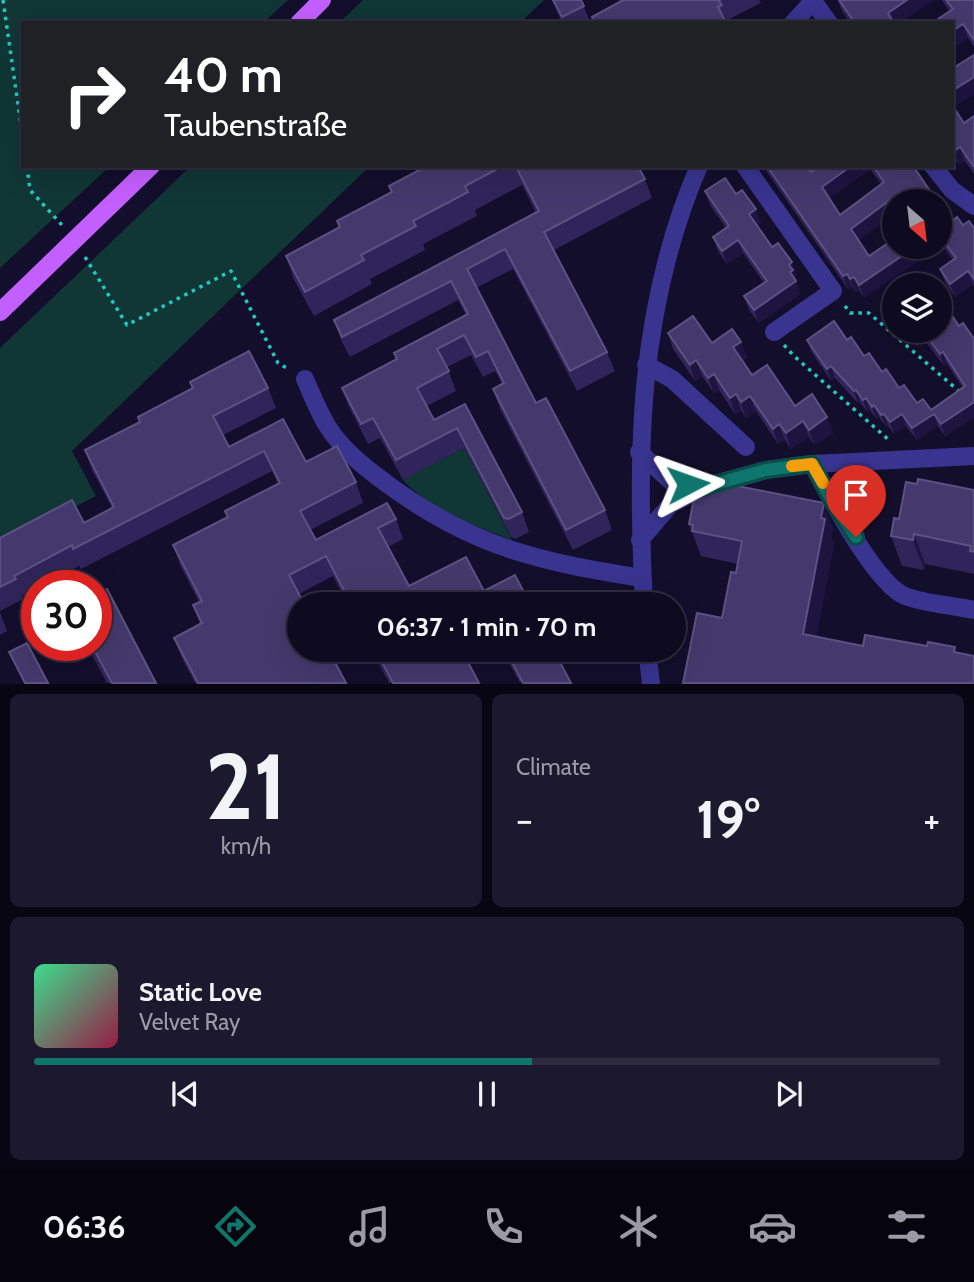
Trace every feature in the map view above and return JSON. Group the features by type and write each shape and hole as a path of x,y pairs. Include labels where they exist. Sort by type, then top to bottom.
{"main road":[{"path":"301,21 322,0"},
{"path":"0,312 148,168"}],"street":[{"path":"795,21 814,1 828,21"},
{"path":"643,592 639,453 646,365 660,283 676,224 698,168"},
{"path":"746,168 832,291 774,332"},
{"path":"935,168 952,190 974,206"},
{"path":"646,365 672,379 746,447"},
{"path":"305,379 326,424 337,440 378,477 433,516 490,544 515,552 557,563 642,578"},
{"path":"639,453 672,482 704,487"},
{"path":"640,540 671,503 704,487 766,470 812,464 974,456"},
{"path":"812,464 832,501 879,573 894,590 915,598 974,610"},
{"path":"648,662 651,684"}],"path":[{"path":"3,0 21,125"},
{"path":"27,168 30,190 75,240 127,325 232,271 278,363 305,379"},
{"path":"832,291 850,313 869,313 964,396"},
{"path":"774,332 794,356 909,458"}],"green space":[{"path":"0,0 288,0 265,21 21,21 21,168 108,168 0,268"},
{"path":"363,0 544,0 522,21 341,21"},
{"path":"189,168 368,168 72,451 96,496 0,546 0,348"},
{"path":"464,448 512,540 440,509 403,480"}],"building":[{"path":"553,0 581,0 584,6 562,17"},
{"path":"623,0 720,0 722,5 718,7 725,21 594,21 592,17"},
{"path":"839,0 907,0 888,13 893,21 854,21"},
{"path":"946,0 974,0 974,40 963,24 954,30 954,21 935,21 953,9"},
{"path":"974,55 974,77 954,90 954,68"},
{"path":"954,108 964,123 974,116 974,167 960,147 954,151"},
{"path":"423,168 499,168 465,186 468,192 413,221 416,226 361,255 364,260 305,292 286,256 340,227 337,221 392,192 389,186"},
{"path":"639,168 645,179 544,232 607,352 570,371 505,249 467,269 536,403 546,398 605,510 566,530 493,389 504,383 488,351 476,357 464,335 437,349 449,371 417,388 434,420 465,404 522,512 508,519 504,518 457,428 396,460 373,418 361,424 342,388 397,359 394,353 468,314 451,281 342,337 334,320 539,211 517,169"},
{"path":"768,168 808,168 811,172 817,168 848,168 822,187 840,215 884,182 874,168 914,168 929,189 882,189 882,206 851,229 869,256 882,247 882,259 897,259 859,285 854,277 850,279 847,274 843,276"},
{"path":"725,178 736,194 742,190 756,209 749,214 772,247 778,243 792,262 789,265 793,270 790,272 796,281 754,310 744,296 767,281 738,240 722,251 713,237 729,226 705,191"},
{"path":"957,217 963,225 969,221 974,228 974,279 968,271 952,283 952,273 943,273 940,269 956,258 952,252 952,221"},
{"path":"693,316 712,343 732,329 741,342 733,347 752,375 767,365 795,406 812,394 827,417 809,430 803,421 786,433 779,424 773,429 750,396 741,402 736,394 730,398 714,374 708,378 696,360 690,365 668,333"},
{"path":"952,316 959,326 963,323 974,339 974,402 941,424 934,414 912,428 902,414 890,422 874,405 872,407 866,398 863,400 831,366 827,369 807,340 834,321 847,340 851,337 864,356 869,353 882,372 886,369 899,388 904,385 917,403 923,399 931,410 965,386 943,352 940,354 932,343 952,343"},
{"path":"249,351 268,388 213,416 229,447 283,419 306,462 337,446 356,482 300,511 316,540 387,503 396,519 378,528 409,586 466,557 484,591 515,575 524,592 345,592 326,556 289,575 298,592 287,592 287,662 335,662 346,683 198,683 174,638 202,623 193,605 202,601 173,545 228,517 225,511 280,483 264,451 73,549 72,545 21,570 14,576 16,579 0,587 0,538 72,500 84,523 114,507 85,450 140,422 138,417 193,388 190,382"},
{"path":"702,479 824,503 821,518 825,519 803,634 863,646 865,635 927,646 928,642 955,647 954,652 974,656 974,683 683,683 697,613 722,618 731,572 736,573 742,541 692,531 693,525 689,524 695,493 699,494"},
{"path":"918,479 974,490 974,552 970,551 971,546 914,534 913,540 891,536 894,518 899,519 906,482 917,484"},
{"path":"112,599 156,683 112,683 100,661 112,661"},
{"path":"21,646 21,661 36,661 48,683 25,683 9,652"},
{"path":"382,662 468,662 479,683 393,683"},
{"path":"512,662 560,662 571,683 523,683"}],"slow traffic":[{"path":"792,466 812,464 823,483"}],"route":[{"path":"688,484 704,487 766,470 812,464 856,537"}]}
